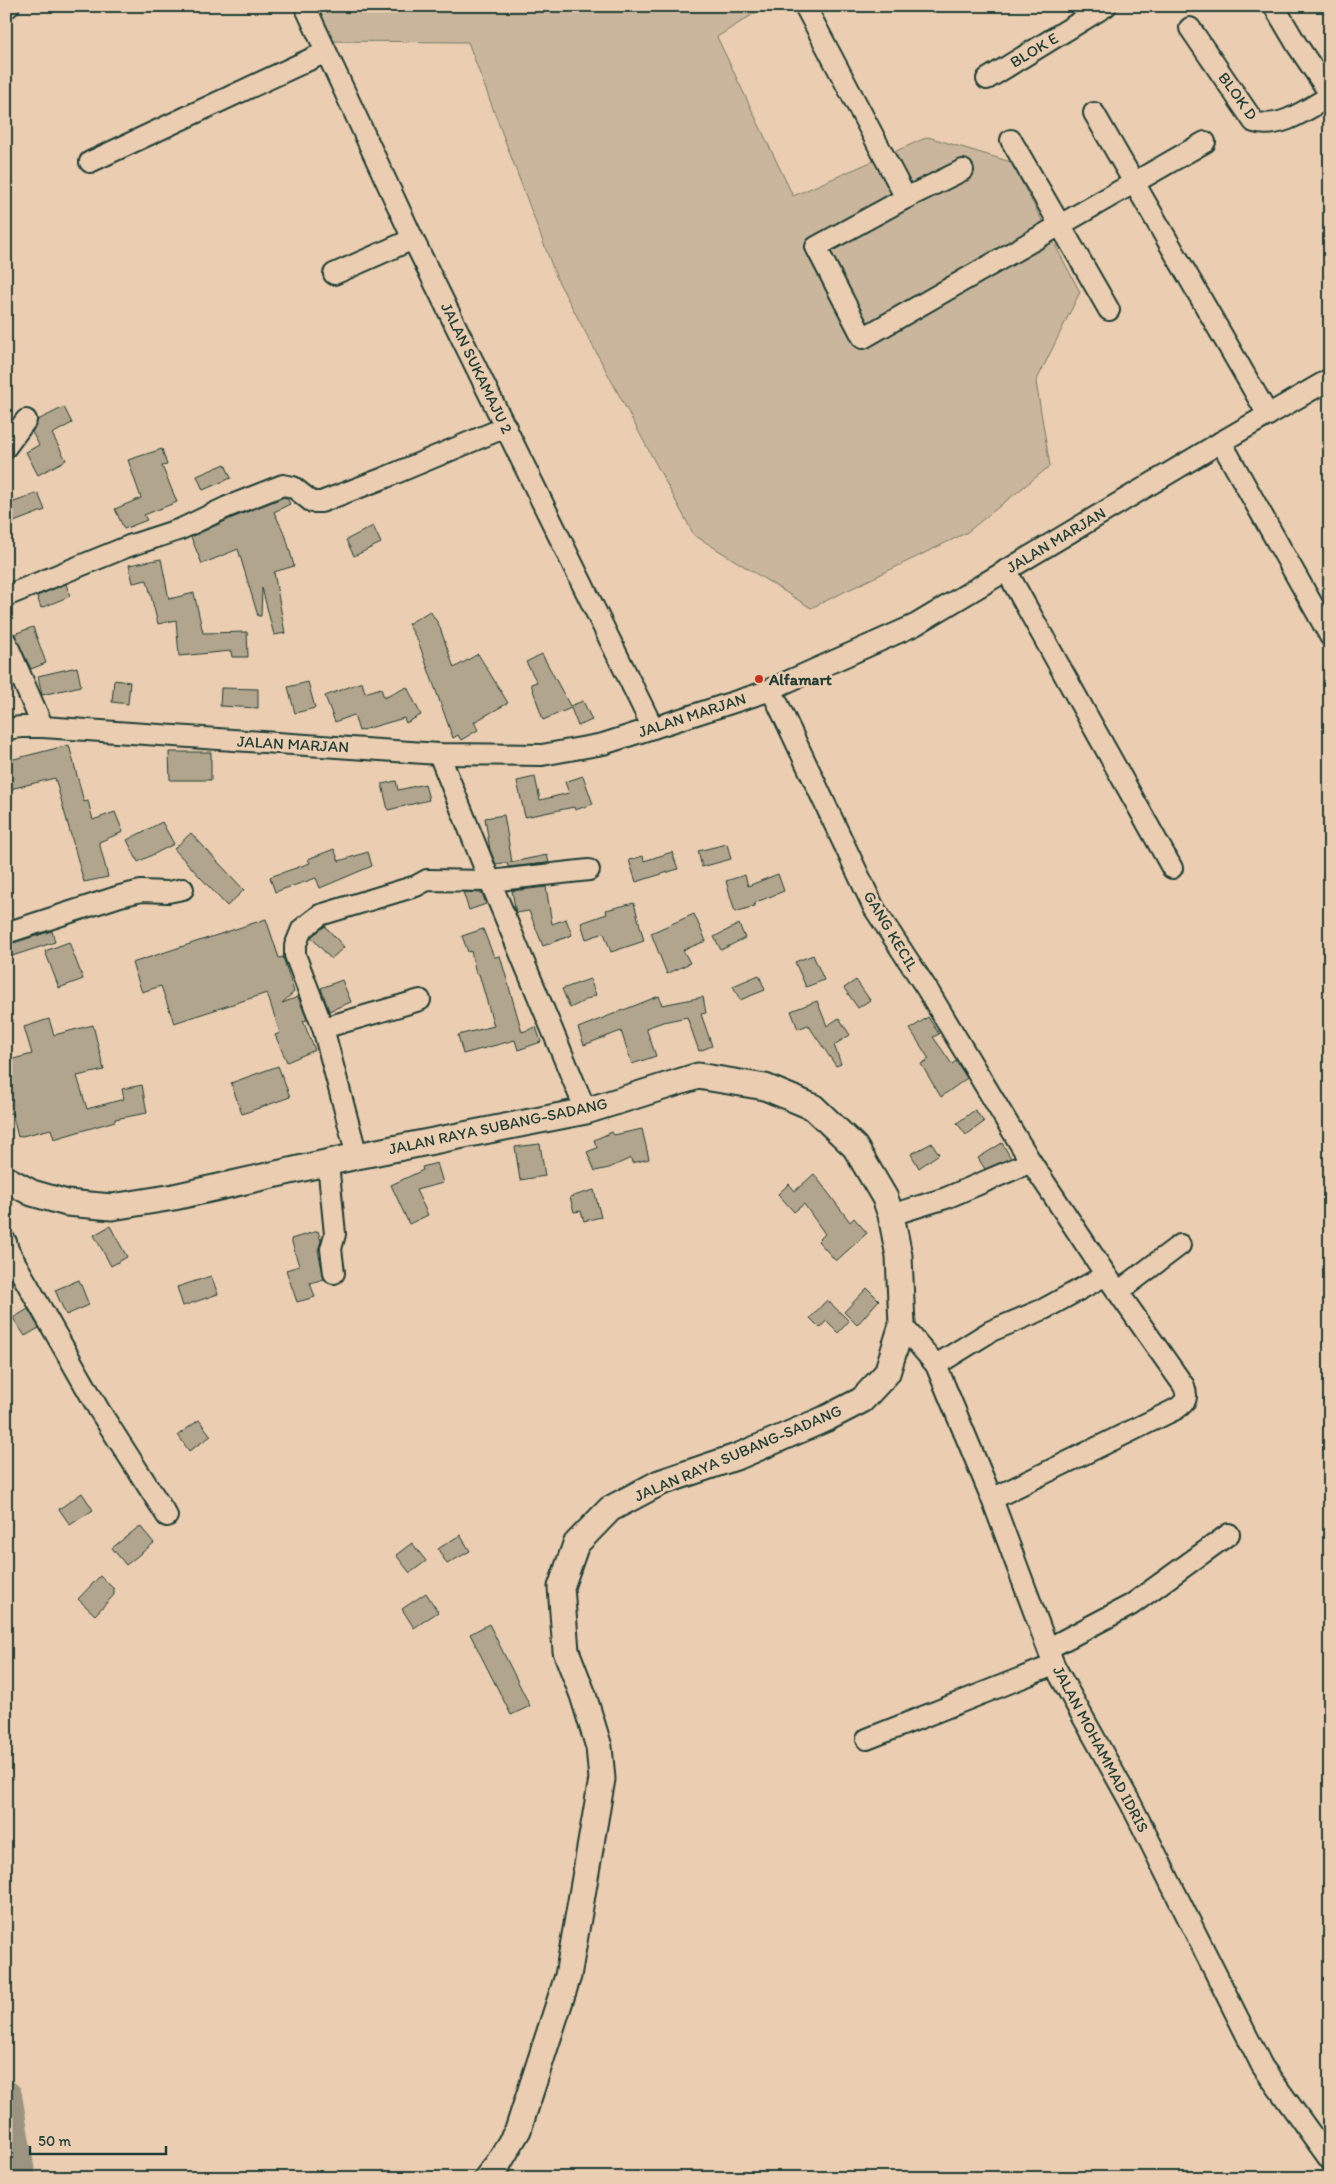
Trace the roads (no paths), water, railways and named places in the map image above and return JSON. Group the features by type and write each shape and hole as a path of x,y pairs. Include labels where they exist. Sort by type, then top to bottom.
{"main road":[{"name":"JALAN RAYA SUBANG-SADANG","path":"6,1179 32,1193 67,1203 112,1207 174,1197 357,1156 586,1111 698,1076 765,1087 813,1107 855,1147 885,1198 891,1215 899,1256 902,1325 888,1373 862,1400 825,1419 739,1456 651,1488 610,1509 576,1544 561,1587 566,1651 583,1695 599,1748 602,1779 568,1976 518,2130 488,2178"}],"street":[{"name":"JALAN SUKAMAJU 2","path":"305,6 413,239 653,728"},
{"path":"806,6 906,198"},
{"name":"BLOK E","path":"987,79 1106,6"},
{"path":"1274,6 1330,95"},
{"name":"BLOK D","path":"1190,28 1254,122 1264,126 1277,123 1300,113 1330,95"},
{"path":"90,162 326,52"},
{"path":"1094,113 1268,414"},
{"path":"1012,140 1109,310"},
{"path":"963,170 906,198 816,247 863,338 1205,142"},
{"path":"334,274 413,239"},
{"name":"JALAN MARJAN","path":"6,729 20,726 43,727 439,754 542,755 603,744 771,689 915,625 1268,414 1330,379"},
{"path":"6,447 26,420"},
{"path":"6,596 129,546 181,529 227,507 283,485 293,487 312,502 321,502 506,427"},
{"path":"1221,442 1330,636"},
{"path":"1006,570 1172,868"},
{"path":"6,642 43,727"},
{"name":"GANG KECIL","path":"771,689 874,908 927,989 1031,1162 1188,1394 1186,1401 1176,1409 992,1499"},
{"path":"439,754 586,1111"},
{"path":"357,1156 323,1028 295,955 297,938 310,922 320,915 416,886 426,880 490,881 589,870"},
{"path":"6,932 120,896 141,891 168,892 183,889"},
{"path":"323,1028 420,1000"},
{"path":"891,1215 946,1198 1031,1162"},
{"path":"328,1163 334,1234 331,1249 334,1273"},
{"path":"6,1242 8,1250 99,1410 167,1516"},
{"path":"1118,1292 1180,1245"},
{"path":"936,1365 991,1331 1044,1309 1106,1275"},
{"name":"JALAN MOHAMMAD IDRIS","path":"902,1325 936,1365 992,1499 1052,1656 1130,1802 1262,2066 1330,2160"},
{"path":"867,1738 1052,1656 1131,1605 1229,1534"}],"waterway":[{"path":"6,2096 20,2178"}],"place":[{"name":"Alfamart","path":"759,679"}]}
